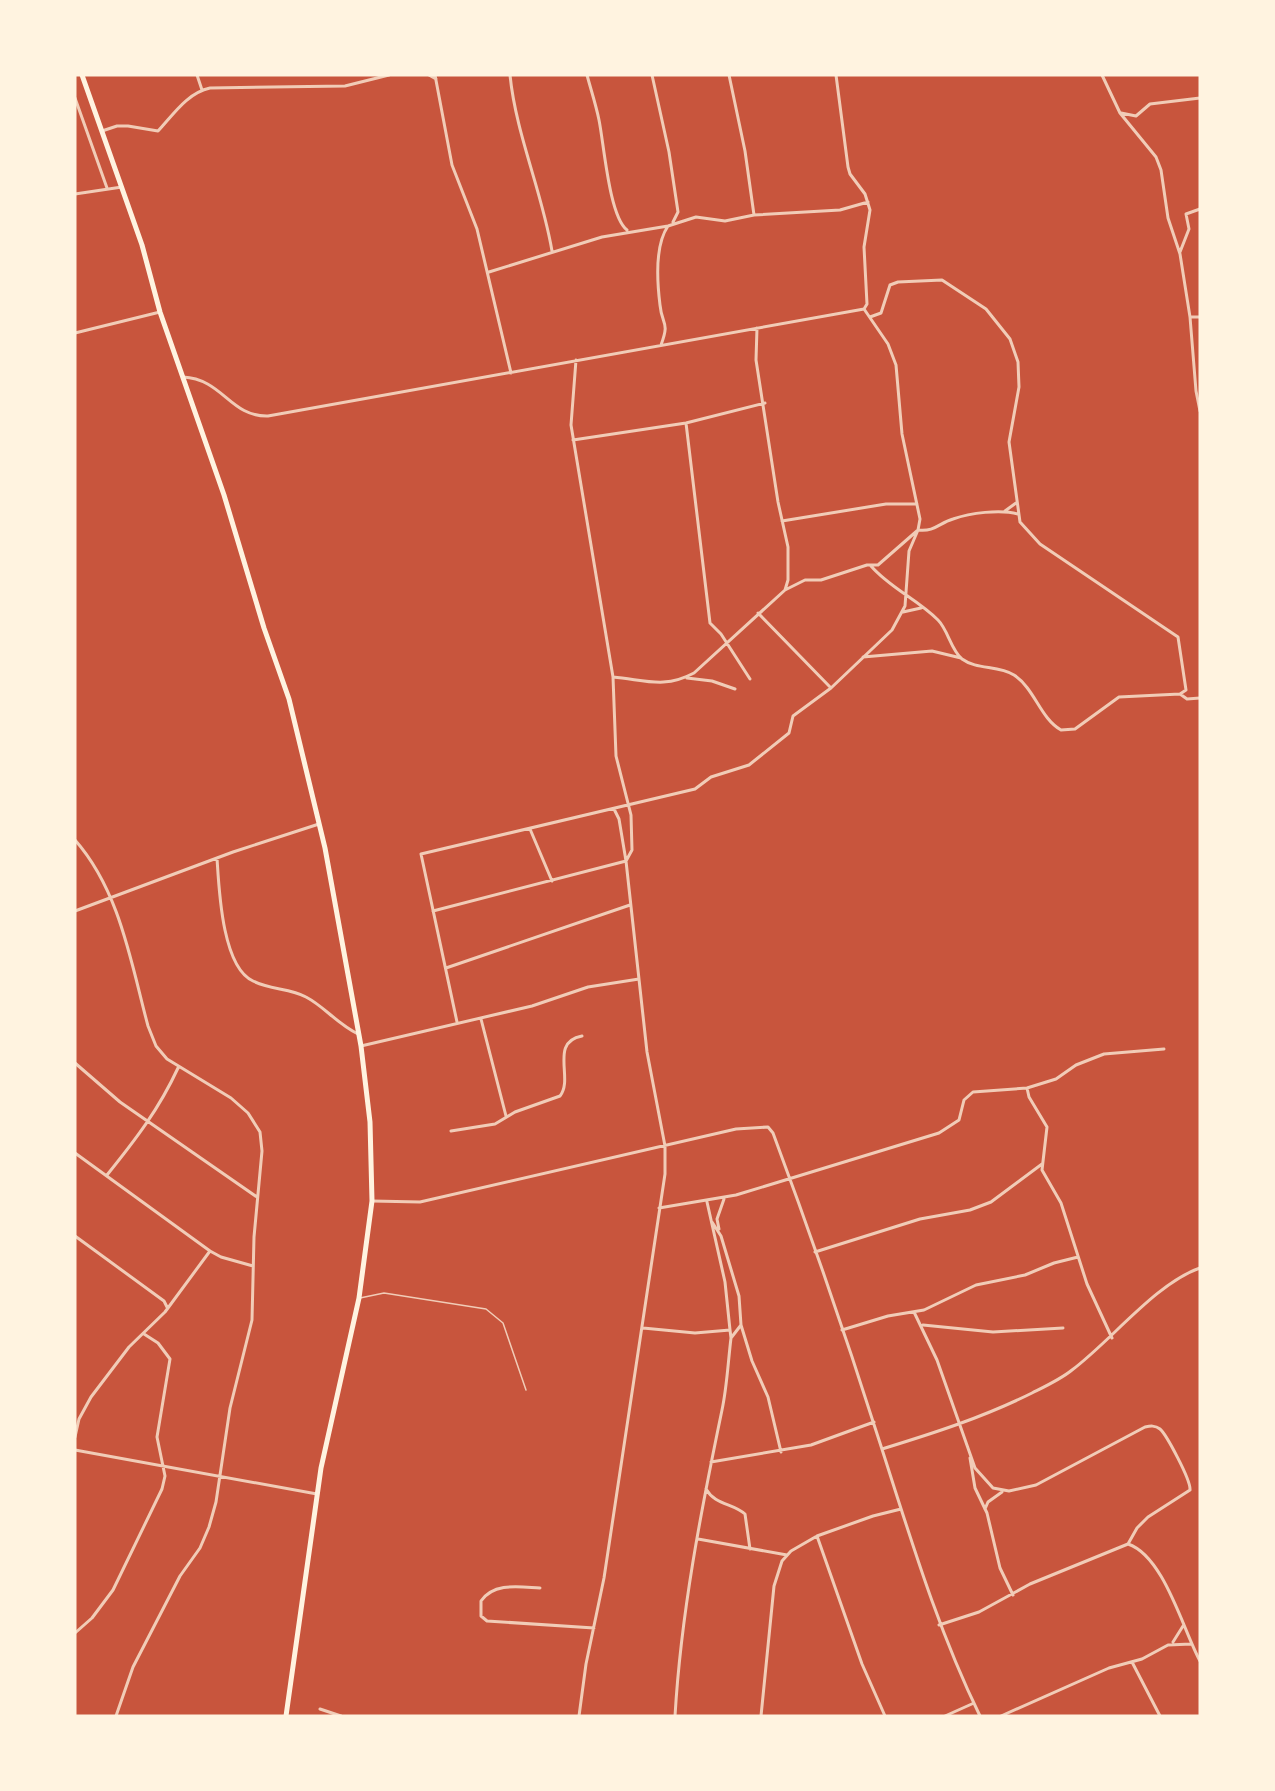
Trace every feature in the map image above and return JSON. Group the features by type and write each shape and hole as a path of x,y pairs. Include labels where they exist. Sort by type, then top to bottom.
{"main road":[{"path":"82,75 122,187 160,312 289,699 319,824 361,1046 370,1122 372,1201 359,1298 317,1494 286,1716"}],"street":[{"path":"198,75 202,90"},
{"path":"102,131 117,126 158,131 174,111 202,90 345,86 389,75"},
{"path":"429,75 435,77 452,165 474,218 489,272 511,373"},
{"path":"510,75 512,95 542,200 552,251"},
{"path":"587,75 599,117 616,209 622,226 627,230"},
{"path":"652,75 678,213 672,224"},
{"path":"729,75 743,141 754,215"},
{"path":"183,377 210,384 244,412 259,416 864,309 867,304 864,247 870,210 868,202 848,167 836,75"},
{"path":"1102,75 1120,113 1156,157 1161,170 1168,218 1180,254 1190,317 1200,411"},
{"path":"75,98 107,188"},
{"path":"1120,113 1136,116 1150,104 1200,98"},
{"path":"75,194 122,187"},
{"path":"489,272 627,230 668,226 696,217 725,221 754,215 840,210 868,202"},
{"path":"1180,254 1189,229 1186,214 1200,209"},
{"path":"661,345 667,326 660,306 660,244 668,226"},
{"path":"870,317 880,313 890,285 935,279 948,283 956,291 979,302 986,309 1010,339 1018,362 1019,387 1009,442 1018,514 1024,528 1040,544 1178,637 1186,687 1180,694"},
{"path":"457,1022 421,854 695,789 711,777 749,765 789,732 793,716 831,688 861,657 883,640 903,612 907,594 909,551 918,530 917,504 902,434 896,365 888,344 864,309"},
{"path":"75,333 160,312"},
{"path":"1190,317 1200,316"},
{"path":"756,328 756,360 765,403 789,566 785,590"},
{"path":"433,911 626,861 632,850 630,805 616,756 614,677 573,440 570,410 576,360"},
{"path":"573,440 686,423 765,403"},
{"path":"686,423 710,623 750,679"},
{"path":"1003,512 1014,507 1017,502"},
{"path":"782,521 886,504 917,504"},
{"path":"614,677 662,683 672,683 685,678 785,590 805,580 821,580 881,562 918,530 929,531 956,518 1003,512 1018,514"},
{"path":"871,566 892,587 907,594 940,622 961,658"},
{"path":"903,612 921,608"},
{"path":"758,613 831,688"},
{"path":"861,657 932,651 979,665 996,667 1014,675 1026,686 1046,717 1055,727 1065,732 1086,722 1119,697 1180,694 1187,699 1200,698"},
{"path":"685,678 712,681 735,689"},
{"path":"579,1716 604,1578 623,1440 643,1328 665,1174 665,1146 647,1052 626,861 619,819 614,809"},
{"path":"75,911 218,858 319,824"},
{"path":"530,829 552,881"},
{"path":"75,840 92,859 111,897 148,1026 156,1046 178,1068 231,1098 254,1119 261,1138 262,1151 257,1198 252,1320 230,1408 220,1476 209,1527 200,1548 176,1584 134,1667 116,1716"},
{"path":"218,858 227,940 240,972 259,984 304,996 332,1019 358,1035"},
{"path":"446,968 630,905"},
{"path":"361,1046 532,1006 588,987 639,979"},
{"path":"481,1018 506,1116"},
{"path":"451,1131 495,1124 506,1116 560,1096 565,1090 563,1060 566,1048 573,1039 582,1036"},
{"path":"659,1208 725,1198 791,1180 949,1129 959,1120 964,1100 972,1092 1027,1088 1056,1079 1076,1065 1104,1054 1164,1048"},
{"path":"75,1063 149,1123 257,1198"},
{"path":"107,1175 149,1123 163,1101 178,1068"},
{"path":"1027,1088 1029,1097 1047,1127 1042,1164 1061,1203 1095,1303 1112,1338"},
{"path":"372,1201 420,1202 743,1127 768,1127 773,1133 791,1180 874,1422 939,1625 980,1716"},
{"path":"75,1153 210,1251 221,1257 253,1266"},
{"path":"815,1252 920,1219 970,1210 998,1197 1042,1164"},
{"path":"725,1198 717,1219 719,1231 739,1296 741,1326 752,1361 768,1397 781,1452"},
{"path":"675,1716 679,1659 706,1487 722,1408 731,1338 725,1282 707,1202"},
{"path":"712,1222 719,1231"},
{"path":"75,1236 164,1301 167,1308"},
{"path":"75,1437 83,1409 129,1347 167,1308 210,1251"},
{"path":"842,1330 888,1316 936,1306 976,1285 1025,1275 1054,1263 1078,1257"},
{"path":"882,1449 962,1425 999,1410 1071,1372 1112,1338 1170,1282 1185,1272 1200,1268"},
{"path":"914,1312 923,1325 962,1425 970,1455 984,1480 1002,1492"},
{"path":"923,1325 993,1332 1063,1328"},
{"path":"731,1338 741,1326"},
{"path":"643,1328 695,1333 730,1330"},
{"path":"75,1633 92,1618 113,1590 157,1503 165,1476 157,1437 170,1359 158,1343 144,1334"},
{"path":"711,1462 781,1452 832,1439 874,1422"},
{"path":"939,1625 979,1612 1030,1584 1128,1544 1137,1528 1148,1517 1190,1490 1184,1467 1161,1430 1154,1426 1145,1427 1036,1485 1002,1492 988,1502 985,1509"},
{"path":"75,1450 317,1494"},
{"path":"970,1455 970,1474 985,1509 1000,1568 1013,1595"},
{"path":"706,1487 710,1496 745,1515 750,1549"},
{"path":"761,1716 774,1586 778,1570 788,1555 817,1536 873,1516 901,1509"},
{"path":"817,1536 862,1664 885,1716"},
{"path":"698,1539 788,1555"},
{"path":"1128,1544 1146,1556 1162,1577 1172,1595 1182,1626 1200,1661"},
{"path":"540,1588 509,1586 487,1593 480,1601 481,1616 487,1621 594,1628"},
{"path":"1172,1644 1182,1626"},
{"path":"1001,1716 1058,1689 1109,1668 1132,1662 1172,1644 1191,1644"},
{"path":"1132,1662 1160,1716"},
{"path":"945,1716 974,1703"},
{"path":"320,1709 341,1716"}],"lane":[{"path":"359,1298 384,1293 486,1309 503,1323 526,1390"}]}
